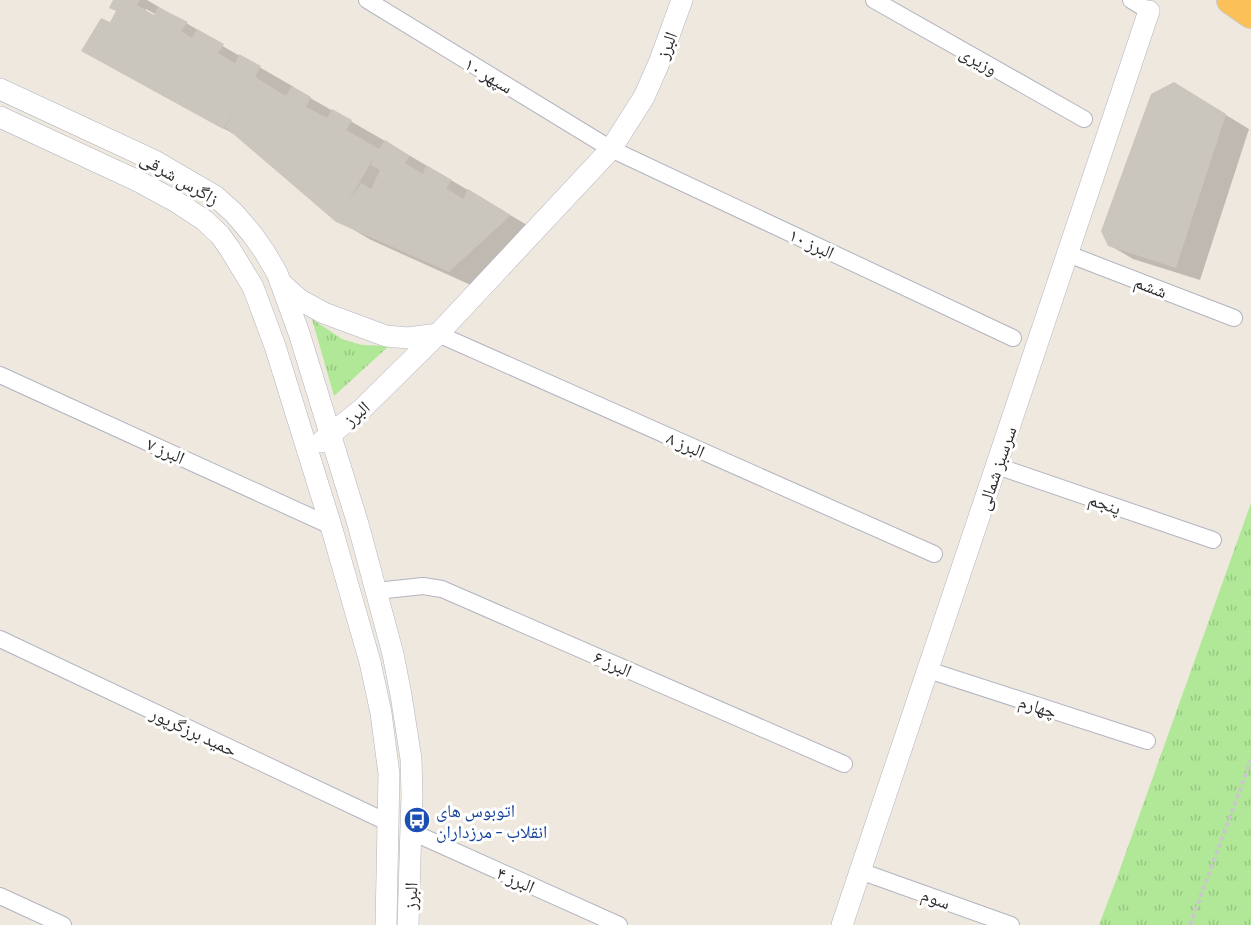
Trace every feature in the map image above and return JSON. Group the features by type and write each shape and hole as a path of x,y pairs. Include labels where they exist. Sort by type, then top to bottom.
{"highway":[{"path":"1231,0 1251,14"}],"street":[{"name":"سپهر ۱۰","path":"367,0 611,149"},
{"name":"البرز","path":"408,925 412,832 411,759 407,726 393,654 331,435 363,409 438,334 611,149 644,97 663,54 682,0"},
{"name":"وزیری","path":"874,0 1084,119"},
{"path":"1131,0 1149,11"},
{"name":"سرسبز شمالی","path":"842,925 1149,11"},
{"name":"زاگرس شرقی","path":"0,89 154,161 215,196 234,213 264,251 281,282 331,435"},
{"name":"زاگرس شرقی","path":"0,117 138,181 204,220 220,235 253,286 308,450"},
{"name":"البرز ۱۰","path":"611,149 1013,338"},
{"name":"ششم","path":"1068,255 1234,318"},
{"path":"281,282 300,300 324,313 386,336 408,338 438,334"},
{"name":"البرز ۸","path":"438,334 934,555"},
{"name":"البرز ۷","path":"0,375 332,525"},
{"path":"308,450 331,435"},
{"name":"البرز","path":"308,450 352,597 381,713 389,774 386,925"},
{"name":"پنجم","path":"997,465 1213,540"},
{"path":"332,525 357,524"},
{"name":"البرز ۶","path":"376,591 423,586 442,589 844,764"},
{"path":"352,597 376,591"},
{"name":"حمید برزگرپور","path":"0,639 389,823"},
{"name":"چهارم","path":"928,670 1147,741"},
{"path":"389,823 412,832"},
{"name":"البرز ۴","path":"412,832 619,925"},
{"name":"سوم","path":"860,871 1011,925"},
{"path":"0,896 63,925"}],"path":[{"path":"1190,925 1251,760"}],"green space":[{"path":"312,319 342,339 362,345 389,346 334,396"},
{"path":"1251,503 1251,925 1099,925 1115,883"}],"building":[{"path":"113,0 140,0 137,5 154,15 158,7 188,22 181,31 192,38 197,29 224,44 218,53 235,63 239,54 261,66 255,77 286,96 292,86 311,97 306,107 327,118 332,109 352,120 346,130 379,149 385,140 410,156 405,163 423,174 426,165 452,180 446,188 463,199 468,189 511,215 449,272 336,222 225,127 239,104 223,129 81,51 101,18 110,22 116,11 109,8","holes":["374,157 371,165 380,170 371,189 361,183 348,203"]},
{"path":"1174,82 1226,114 1176,268 1108,246 1101,231 1151,94"}],"place":[{"name":"اتوبوس های انقلاب - مرزداران","path":"417,820"}]}
